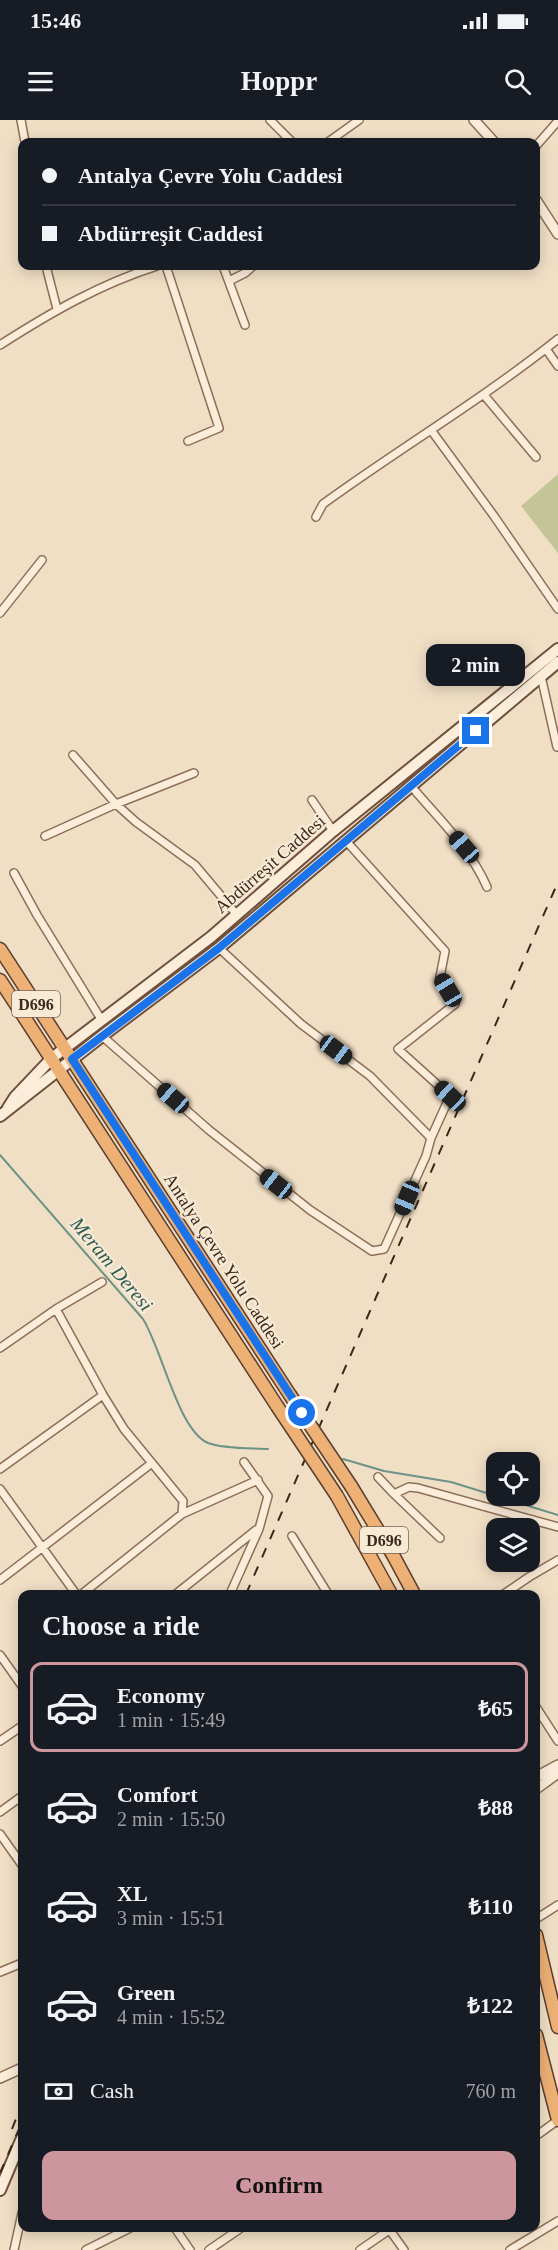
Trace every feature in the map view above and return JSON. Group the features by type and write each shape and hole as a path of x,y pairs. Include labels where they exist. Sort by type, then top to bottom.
{"highway":[{"name":"Antalya Çevre Yolu Caddesi","path":"0,949 351,1486 412,1590"},
{"name":"Antalya Çevre Yolu Caddesi","path":"0,980 337,1496 389,1590"},
{"path":"540,1948 554,1994 558,2027"},
{"path":"540,2050 558,2120"}],"main road":[{"name":"Abdürreşit Caddesi","path":"4,1112 51,1058 237,915 333,831 558,649"},
{"name":"Abdürreşit Caddesi","path":"4,1112 19,1103 72,1059 219,948 558,662"},
{"path":"0,2190 18,2147"}],"street":[{"path":"21,120 24,138"},
{"path":"270,120 288,138"},
{"path":"333,138 358,120"},
{"path":"474,120 490,138"},
{"path":"540,141 558,121"},
{"path":"540,206 558,234"},
{"path":"47,270 57,309"},
{"path":"0,345 57,309 123,276 143,270"},
{"path":"167,270 219,428 188,441"},
{"path":"225,270 245,325"},
{"path":"229,281 248,270"},
{"path":"316,517 323,504 484,394 558,339"},
{"path":"546,349 558,366"},
{"path":"484,394 536,457"},
{"path":"430,430 494,516 558,609"},
{"path":"0,613 42,560"},
{"path":"541,676 557,747"},
{"path":"73,755 116,804 136,822 195,865 237,915"},
{"path":"45,836 116,804 194,773"},
{"path":"411,786 464,847 480,870 487,887"},
{"path":"312,800 333,831"},
{"path":"102,1036 218,1137 310,1210 372,1251 384,1249 450,1096 398,1049 456,1004 440,977 445,951 347,842"},
{"path":"14,873 101,1019"},
{"path":"219,948 301,1024 370,1077 431,1138"},
{"path":"0,1348 56,1308 102,1282"},
{"path":"56,1308 124,1429 183,1501 182,1514"},
{"path":"0,1469 103,1395"},
{"path":"232,1590 259,1528 268,1496 244,1462"},
{"path":"0,1580 152,1463"},
{"path":"378,1477 440,1538"},
{"path":"87,1590 182,1514 258,1480"},
{"path":"394,1494 409,1487 418,1488 558,1527"},
{"path":"0,1488 73,1590"},
{"path":"181,1590 259,1528"},
{"path":"292,1536 326,1590"},
{"path":"510,1590 558,1560"},
{"path":"0,1655 18,1680"},
{"path":"540,1713 558,1742"},
{"path":"0,1741 18,1729"},
{"path":"540,1775 558,1765"},
{"path":"540,1786 558,1773"},
{"path":"0,1812 18,1799"},
{"path":"0,1834 18,1859"},
{"path":"540,1916 558,1905"},
{"path":"0,1972 18,1965"},
{"path":"0,2078 18,2070"},
{"path":"540,2133 558,2120"},
{"path":"540,2232 558,2221"},
{"path":"14,2250 18,2232"},
{"path":"86,2250 122,2232"},
{"path":"178,2232 190,2250"},
{"path":"209,2250 235,2232"},
{"path":"360,2250 385,2232"},
{"path":"393,2232 404,2250"},
{"path":"510,2250 540,2232"}],"green space":[{"path":"558,474 558,553 521,506"}],"waterway":[{"name":"Meram Deresi","path":"0,1155 143,1319 179,1406 197,1435 214,1445 268,1449"},
{"name":"Meram Deresi","path":"343,1459 384,1471 451,1482 558,1515"}],"railway":[{"path":"248,1590 558,882"},
{"path":"12,2129 18,2114"},
{"path":"0,2173 18,2131"}],"route":[{"path":"302,1413 72,1059 219,948 476,731"}]}
